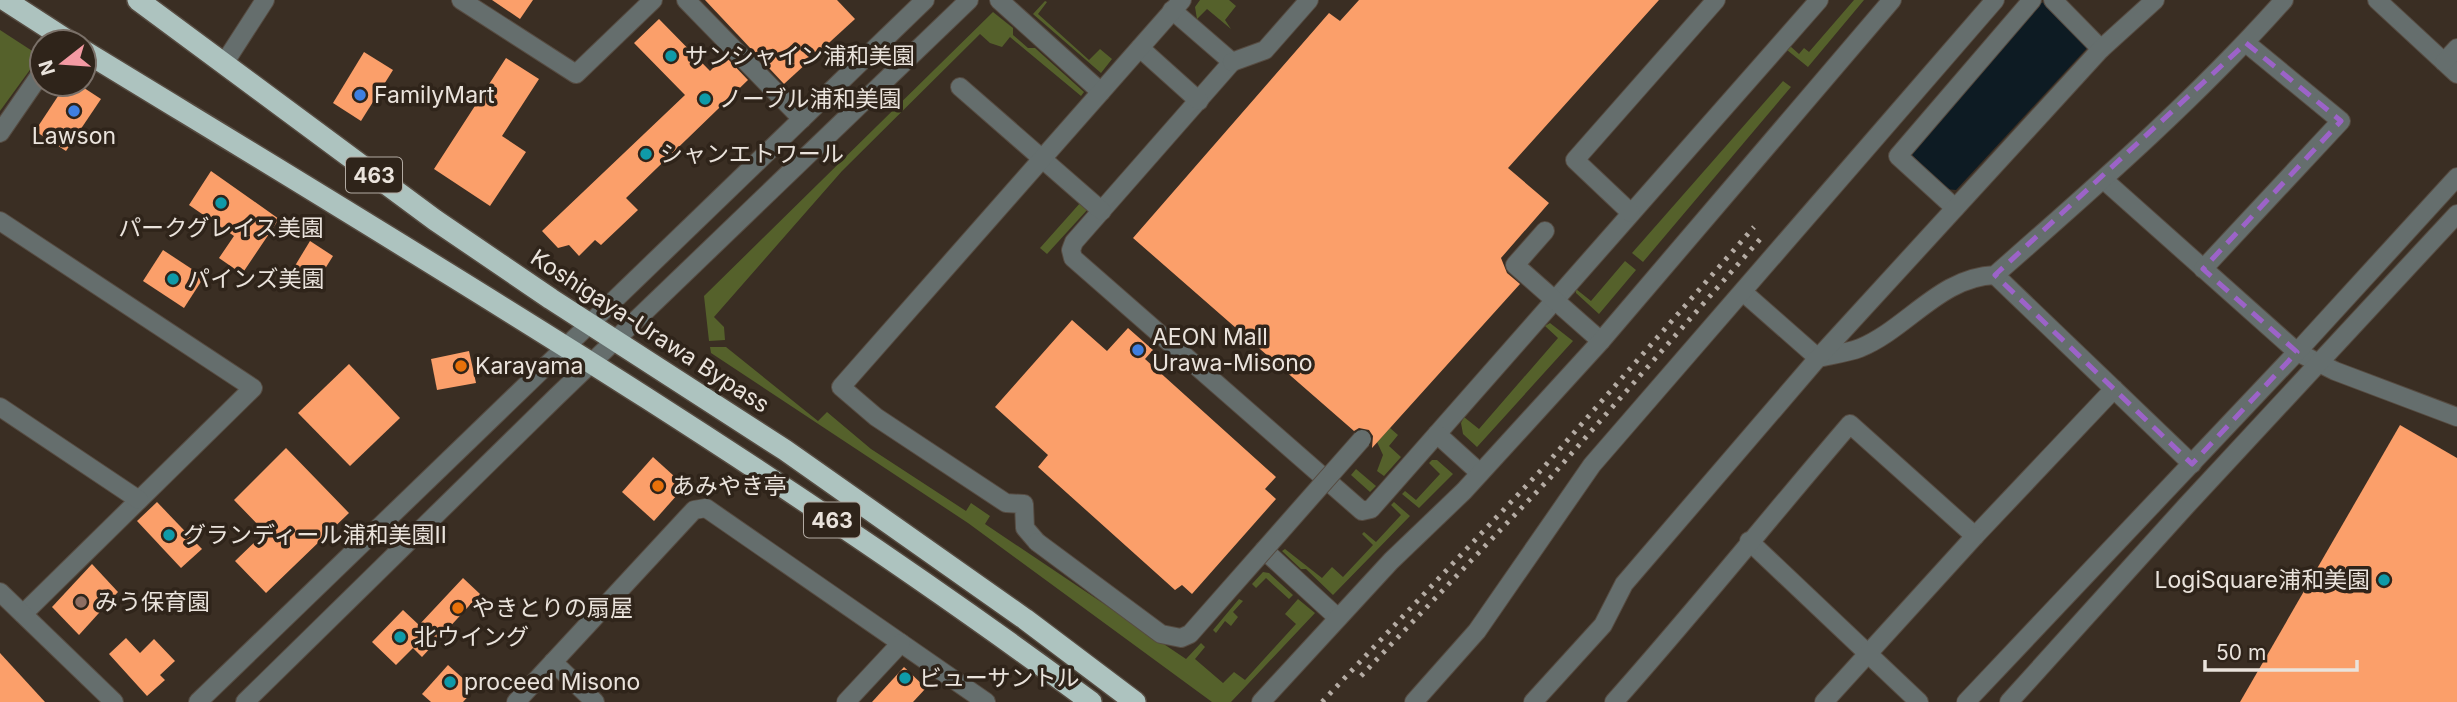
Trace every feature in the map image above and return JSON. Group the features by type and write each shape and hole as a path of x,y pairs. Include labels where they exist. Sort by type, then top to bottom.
{"highway":[{"path":"5,0 47,28"},
{"name":"Koshigaya-Urawa Bypass","path":"138,0 435,220 785,450 1026,619 1135,702"},
{"name":"463","path":"98,60 566,346 889,558 1091,702"}],"street":[{"path":"225,62 265,0"},
{"path":"461,0 576,74 653,0"},
{"path":"687,0 802,119"},
{"path":"198,702 925,0"},
{"path":"245,702 969,0"},
{"path":"999,0 1101,92"},
{"path":"1309,0 1265,50 1232,62 1074,242 1071,250 1073,258 1356,509 1362,511 1371,509 1819,0"},
{"path":"1631,213 1575,160 1716,0"},
{"path":"1261,702 1338,618 1480,474 1601,341 1892,0"},
{"path":"1414,702 1477,631 1592,465 1995,0"},
{"path":"1955,208 1898,156 2032,0"},
{"path":"2053,0 2101,49"},
{"path":"1534,702 1603,625 1624,584 1818,358 2101,49 2155,0"},
{"path":"1818,358 1859,348 1950,287 1975,275 1995,275 2104,180 2246,43 2284,0"},
{"path":"2377,0 2451,68 2457,48"},
{"path":"1232,62 1177,5 841,387 876,417 1006,503 1024,503 1025,528 1037,542 1161,634 1181,638 1190,634 1362,439"},
{"path":"2203,269 2341,121 2246,43"},
{"path":"1140,48 1199,101"},
{"path":"960,87 1102,211"},
{"path":"0,133 28,92"},
{"path":"1966,702 2297,352 2457,177"},
{"path":"2104,180 2297,352 2317,364 2457,416"},
{"path":"2009,702 2457,214"},
{"path":"0,221 253,388 23,614"},
{"path":"1545,230 1515,265 1601,341"},
{"path":"1995,275 2192,464"},
{"path":"1744,292 1818,358"},
{"path":"1824,702 2114,389"},
{"path":"0,407 139,500"},
{"path":"1614,702 1706,600 1749,541 1850,424 1975,536"},
{"path":"1437,434 1480,474"},
{"path":"516,702 694,509 706,508 986,702"},
{"path":"1749,541 1866,655 1919,702"},
{"path":"1264,550 1338,618"},
{"path":"0,593 114,702"},
{"path":"846,702 901,643"},
{"path":"552,663 595,702"}],"highlighted area":[{"path":"2246,43 2341,121 2203,269 2297,352 2192,464 1995,275"}],"green space":[{"path":"1200,0 1229,0 1236,6 1225,20 1231,29 1207,9 1197,19 1195,7"},
{"path":"1854,0 1864,0 1808,67 1787,50 1790,46 1799,54 1804,48 1809,52"},
{"path":"1047,2 1038,14 1089,60 1100,49 1112,59 1101,73 1033,14"},
{"path":"993,12 1013,28 1013,35 1028,48 1035,48 1084,92 1081,96 1010,37 1002,47 990,43 980,34 842,171 714,317 724,327 725,340 709,341 704,296"},
{"path":"0,30 28,48 28,72 0,111"},
{"path":"1783,81 1791,87 1643,262 1632,253"},
{"path":"1081,202 1088,209 1047,254 1040,248"},
{"path":"1625,261 1636,270 1599,314 1576,293 1576,289 1591,301"},
{"path":"1550,323 1573,341 1477,447 1463,434 1461,423 1464,417 1479,429 1558,338 1545,326"},
{"path":"710,347 726,347 818,421 827,412 871,449 966,511 971,503 990,516 985,524 1186,659 1201,643 1205,647 1195,659 1223,683 1234,672 1245,680 1296,624 1285,614 1298,599 1315,613 1231,702 1212,702 968,523 711,353"},
{"path":"1390,428 1398,435 1389,446 1401,457 1384,476 1377,471 1383,455 1377,442"},
{"path":"1437,460 1453,474 1419,508 1402,494 1405,491 1416,500 1440,474 1429,463"},
{"path":"1356,469 1376,486 1370,492 1351,475"},
{"path":"1394,502 1410,516 1333,595 1282,551 1285,549 1322,578 1332,567 1343,577 1373,545 1362,534 1364,532 1376,542 1401,515 1391,505"},
{"path":"1263,572 1269,573 1293,595 1289,599 1266,578 1256,588 1252,584"},
{"path":"1239,599 1243,601 1233,612 1238,617 1231,626 1225,621 1216,633 1213,630"}],"water":[{"path":"2046,2 2088,47 1956,190 1946,189 1911,154 2036,4"}],"building":[{"path":"492,0 533,0 520,19"},
{"path":"705,0 837,0 855,19 784,84"},
{"path":"1359,0 1659,0 1508,168 1549,203 1501,258 1507,273 1520,284 1372,448 1373,436 1369,430 1359,428 1354,431 1133,238 1329,13 1340,21"},
{"path":"659,19 710,71 725,56 748,80 626,198 638,210 601,245 595,240 579,256 569,245 558,248 542,231 685,95 634,43"},
{"path":"364,52 393,70 361,121 333,103"},
{"path":"506,58 539,79 502,136 526,152 490,206 434,169"},
{"path":"57,98 101,99 66,151 35,131"},
{"path":"211,171 279,219 242,274 219,258 234,236 189,205"},
{"path":"310,241 333,256 313,288 290,274"},
{"name":"パインズ美園","path":"163,250 204,277 184,308 143,281"},
{"path":"1072,320 1107,351 1128,328 1153,350 1145,359 1276,477 1265,489 1276,499 1192,594 1182,585 1175,590 1038,467 1048,455 995,407"},
{"path":"469,351 476,383 437,390 431,359"},
{"path":"349,364 400,418 350,466 298,413"},
{"name":"LogiSquare浦和美園","path":"2400,425 2457,458 2457,702 2240,702"},
{"path":"286,448 349,513 266,593 235,561 265,532 234,500"},
{"path":"653,457 685,486 654,521 622,492"},
{"name":"グランディール浦和美園Ⅱ","path":"157,502 202,549 181,568 137,521"},
{"path":"92,564 118,592 79,635 52,607"},
{"path":"463,578 480,594 422,657 413,648 396,665 372,642 403,610 419,625"},
{"path":"126,638 140,653 154,639 175,661 160,675 165,680 147,696 109,654"},
{"path":"0,653 45,702 0,702"},
{"name":"proceed Misono","path":"448,665 475,689 463,702 431,702 422,694"},
{"name":"ビューサントル","path":"904,667 926,688 913,702 872,702"}],"railway":[{"path":"1322,702 1544,467 1754,227"},
{"path":"1361,676 1550,478 1762,237"}],"place":[{"name":"サンシャイン浦和美園","path":"671,56"},
{"name":"FamilyMart","path":"360,95"},
{"name":"ノーブル浦和美園","path":"705,99"},
{"name":"Lawson","path":"74,111"},
{"name":"シャンエトワール","path":"646,154"},
{"name":"パークグレイス美園","path":"221,203"},
{"name":"パインズ美園","path":"173,279"},
{"name":"AEON Mall Urawa-Misono","path":"1138,350"},
{"name":"Karayama","path":"461,366"},
{"name":"あみやき亭","path":"658,486"},
{"name":"グランディール浦和美園Ⅱ","path":"169,535"},
{"name":"LogiSquare浦和美園","path":"2384,580"},
{"name":"みう保育園","path":"81,602"},
{"name":"やきとりの扇屋","path":"458,608"},
{"name":"北ウイング","path":"400,637"},
{"name":"ビューサントル","path":"905,678"},
{"name":"proceed Misono","path":"450,682"}]}
